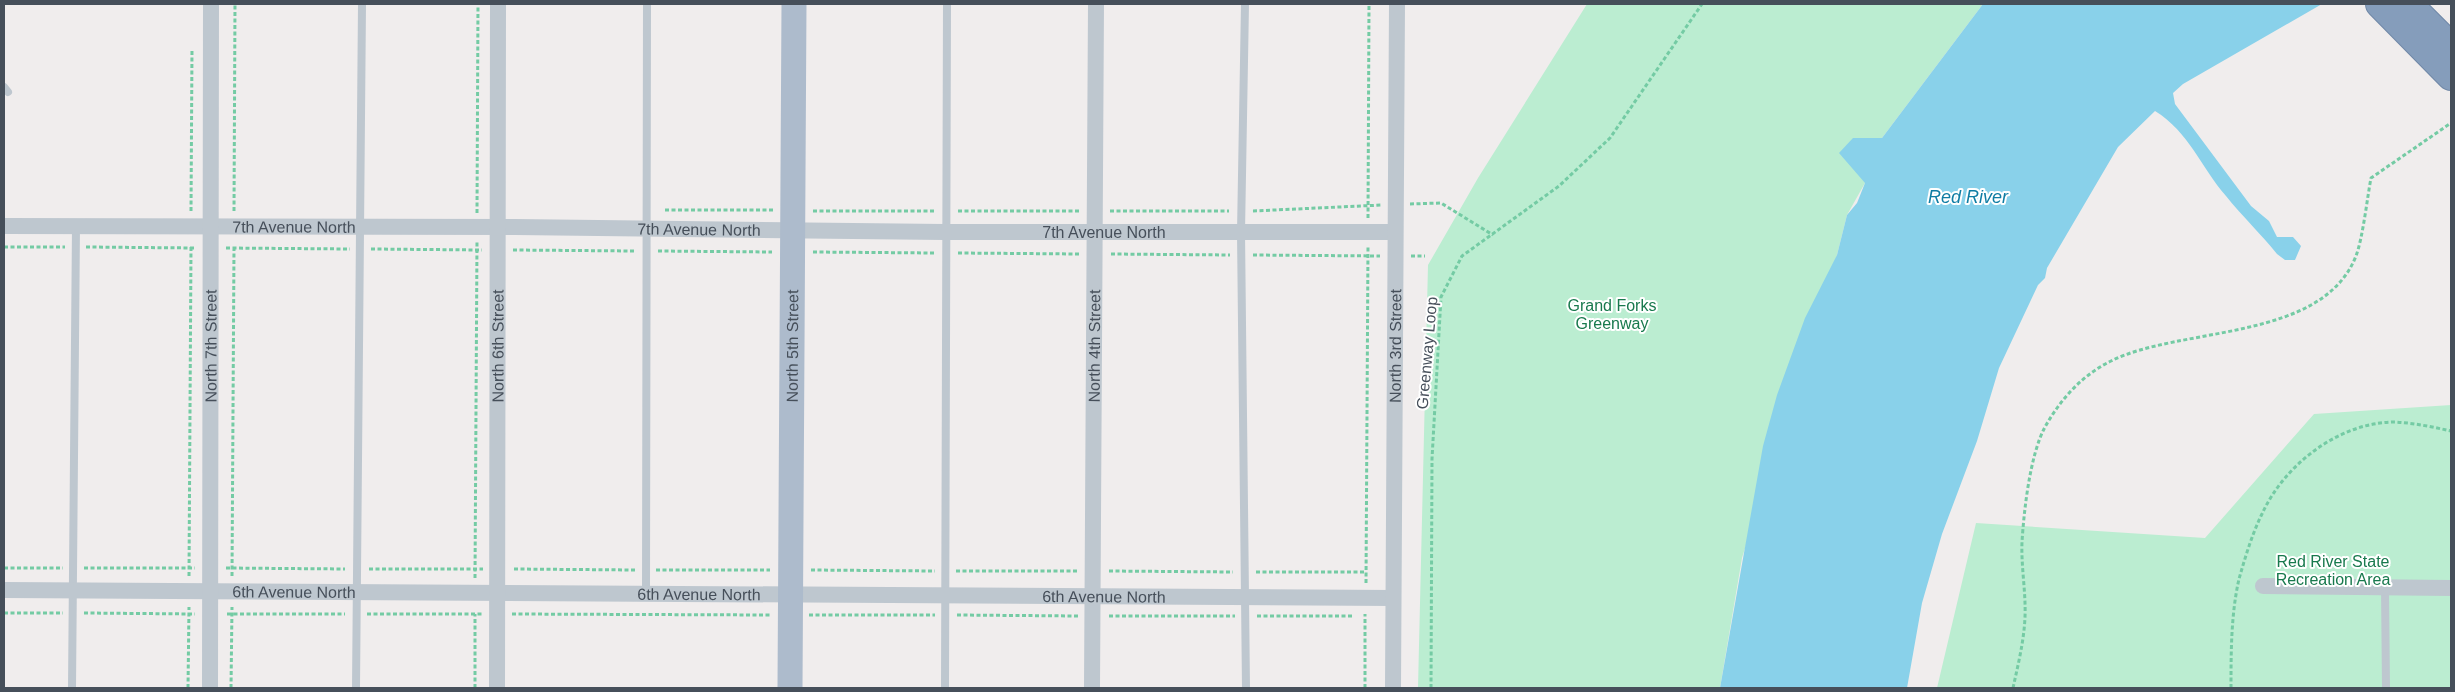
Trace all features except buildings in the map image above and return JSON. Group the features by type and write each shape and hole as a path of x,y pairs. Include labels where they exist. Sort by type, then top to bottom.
{"highway":[{"path":"2380,4 2451,76"},
{"path":"2408,4 2451,47"}],"main road":[{"name":"North 5th Street","path":"790,688 794,4"}],"street":[{"name":"North 7th Street","path":"210,688 211,4"},
{"name":"North 6th Street","path":"497,688 496,210 498,4"},
{"name":"North 4th Street","path":"1092,688 1096,4"},
{"name":"North 3rd Street","path":"1393,688 1397,4"},
{"name":"7th Avenue North","path":"4,226 76,226 191,218 234,218 359,226 477,218 496,226 792,231 1395,232"},
{"path":"2263,586 2451,588"},
{"name":"6th Avenue North","path":"4,590 189,593 497,592 646,594 791,605 945,596 1394,598"}],"lane":[{"path":"356,688 362,4"},
{"path":"646,594 647,4"},
{"path":"945,688 944,232 947,4"},
{"path":"1245,4 1241,255 1246,688"},
{"path":"72,688 76,226"},
{"path":"2385,588 2386,688"}],"path":[{"path":"231,688 235,4"},
{"path":"475,688 478,4"},
{"path":"1365,688 1369,4"},
{"name":"Greenway Loop","path":"1431,688 1432,459 1440,297 1462,256 1559,186 1610,138 1702,4"},
{"path":"188,688 192,43"},
{"path":"2013,688 2025,618 2022,542 2036,446 2046,426 2067,395 2083,379 2112,361 2153,347 2247,327 2299,312 2330,293 2356,256 2371,178 2451,123"},
{"path":"4,246 647,251 945,211 1241,211 1441,203 1493,235"},
{"path":"181,209 191,218 234,218 244,209"},
{"path":"468,210 477,218"},
{"path":"477,218 496,210"},
{"path":"647,210 944,253 1425,256"},
{"path":"2231,688 2233,622 2239,580 2262,514 2276,490 2290,474 2328,441 2347,431 2372,424 2395,422 2451,431"},
{"path":"4,568 1366,572"},
{"path":"4,613 497,614 791,605 945,615 1393,616"}],"green space":[{"name":"Grand Forks Greenway","path":"1587,4 1983,4 1882,138 1853,138 1865,183 1847,215 1837,255 1742,558 1720,688 1418,688 1428,265 1478,178"},
{"name":"Red River State Recreation Area","path":"2451,405 2451,688 1937,688 1976,523 2205,538 2314,414"}],"water":[{"name":"Red River","path":"1983,4 2322,4 2183,84 2173,93 2175,104 2251,206 2269,221 2277,237 2293,237 2301,246 2295,260 2285,260 2277,254 2217,185 2186,139 2167,119 2155,111 2118,147 2047,268 2045,278 2038,285 1999,368 1977,441 1942,534 1922,603 1907,688 1720,688 1763,446 1777,395 1805,318 1837,255 1847,215 1857,203 1865,183 1839,153 1853,138 1882,138"}]}
